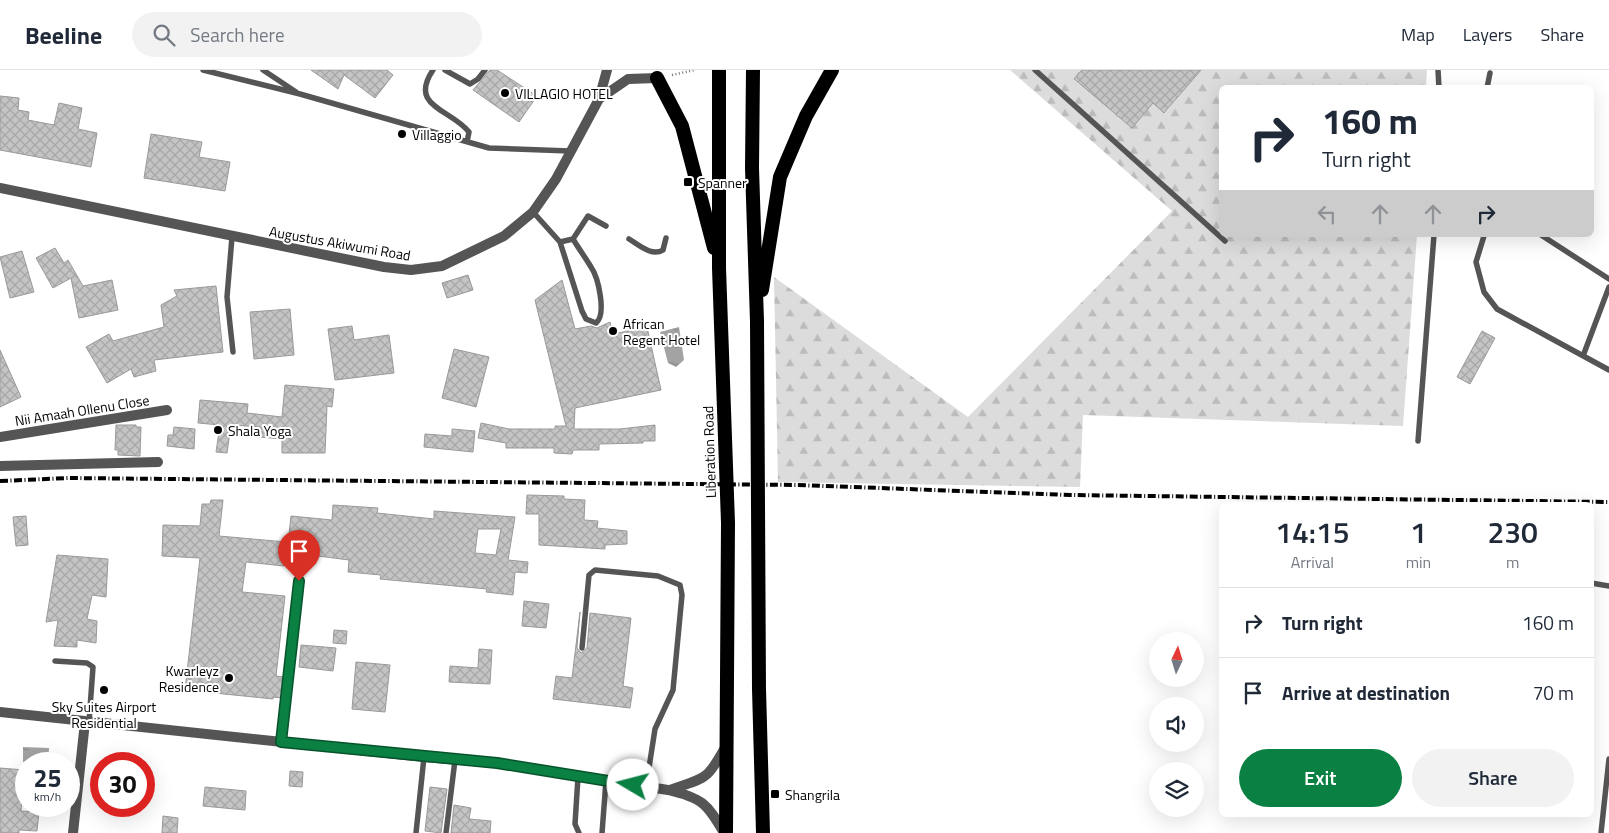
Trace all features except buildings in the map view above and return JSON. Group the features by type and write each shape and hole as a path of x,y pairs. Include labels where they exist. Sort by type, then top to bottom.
{"highway":[{"name":"Liberation Road","path":"719,70 719,268 728,523 725,833"},
{"path":"754,70 752,168 763,833"},
{"path":"756,321 780,178 806,116 832,70"},
{"path":"657,78 682,126 719,268"}],"street":[{"name":"Augustus Akiwumi Road","path":"0,188 384,267 411,270 442,266 470,255 504,236 533,212 556,179 599,99 608,70"},
{"name":"Augustus Akiwumi Road","path":"599,99 628,79 657,78"},
{"name":"Nii Amaah Ollenu Close","path":"0,437 168,410"},
{"path":"0,466 158,462"},
{"path":"0,712 424,758 497,763 668,790 688,795 708,805 725,833"},
{"path":"73,833 87,722"},
{"path":"668,790 698,782 709,774 726,746"}],"lane":[{"path":"203,70 300,94 489,148 570,152"},
{"path":"226,76 230,70"},
{"path":"263,70 300,94"},
{"path":"433,70 427,80 426,97 430,103 462,122 469,132 467,142"},
{"path":"445,70 470,84 485,70"},
{"path":"1034,70 1219,236"},
{"path":"1438,70 1439,85"},
{"path":"1488,85 1490,73"},
{"path":"533,212 560,242 582,311 586,319 596,323 602,314 602,305 592,268 573,239"},
{"path":"560,242 573,239 588,216 606,226"},
{"path":"232,237 227,297 233,352"},
{"path":"1221,237 1225,241"},
{"path":"1418,441 1434,237"},
{"path":"1484,237 1476,262 1484,292 1497,309 1609,370"},
{"path":"1544,237 1609,279"},
{"path":"629,239 653,253 659,253 663,250 666,238"},
{"path":"1583,356 1609,287"},
{"path":"582,648 589,575 595,570 658,576 680,585 682,595 673,690 655,729 646,787"},
{"path":"281,742 299,581"},
{"path":"1594,584 1609,586"},
{"path":"55,661 88,663 93,667 87,722"},
{"path":"416,833 424,758"},
{"path":"1601,833 1609,759"},
{"path":"446,833 455,760"},
{"path":"578,777 575,824 579,833"},
{"path":"602,833 606,781"}],"path":[{"path":"657,78 695,70"}],"green space":[{"path":"1010,70 1082,70 1074,80 1132,128 1153,103 1165,113 1201,70 1427,70 1426,85 1219,85 1219,237 1417,237 1403,426 1083,415 1080,487 778,482 774,277 968,417 1172,211"}],"water":[{"path":"679,327 684,360 676,367 668,363 660,332"},
{"path":"23,747 49,748 49,752 23,752"}],"railway":[{"path":"0,481 68,478 798,485 1070,495 1609,502"}],"place":[{"name":"VILLAGIO HOTEL","path":"505,93"},
{"name":"Villaggio","path":"402,134"},
{"name":"Spanner","path":"688,182"},
{"name":"African Regent Hotel","path":"613,331"},
{"name":"Shala Yoga","path":"218,430"},
{"name":"Kwarleyz Residence","path":"229,678"},
{"name":"Sky Suites Airport Residential","path":"104,690"},
{"name":"Shangrila","path":"775,794"}],"route":[{"path":"299,581 281,742 424,758 497,763 633,785"}]}
